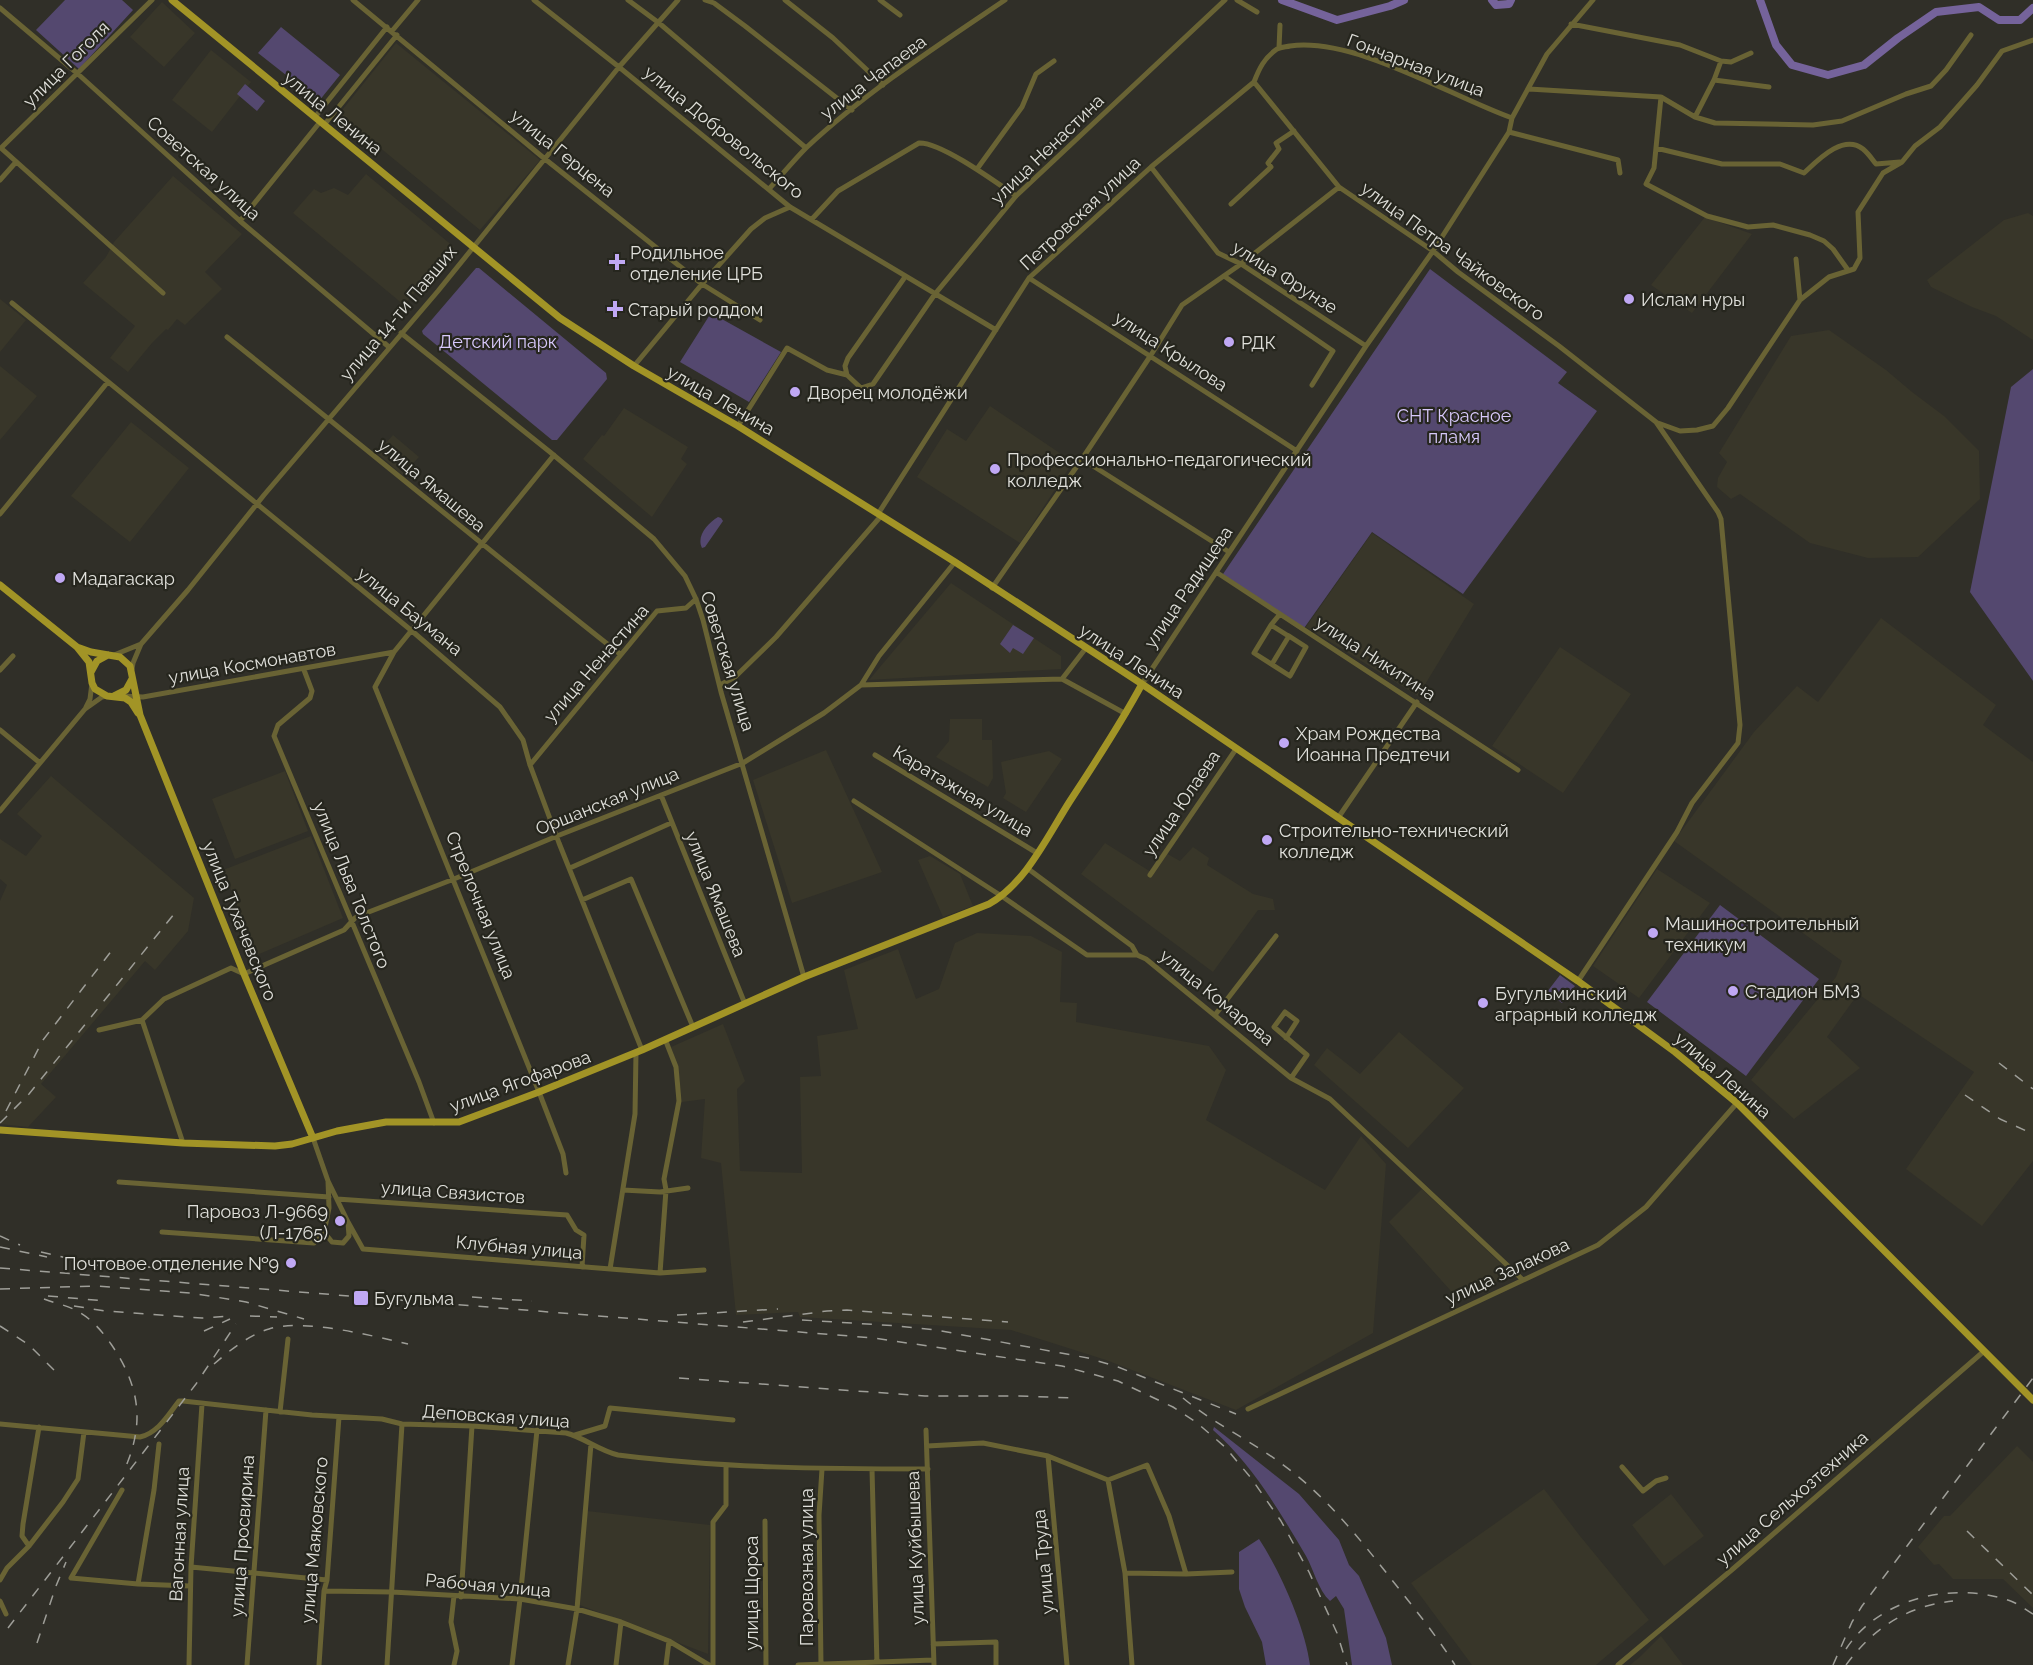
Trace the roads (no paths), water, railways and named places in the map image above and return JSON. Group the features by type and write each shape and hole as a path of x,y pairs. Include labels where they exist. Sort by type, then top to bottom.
{"main road":[{"name":"улица Ленина","path":"172,0 560,318 634,366 738,426 955,562 1142,684 1578,981 1692,1065 1737,1103 2033,1400"},
{"path":"0,585 77,647 89,662 95,689 111,696 125,698 131,702 140,715"},
{"path":"77,647 112,655 126,661 132,675 126,690 111,696"},
{"path":"91,674 97,661 112,655"},
{"name":"улица Тухачевского","path":"132,675 140,715 313,1138"},
{"name":"улица Радищева","path":"851,958 1003,897 1037,853 1126,714 1142,684"},
{"name":"улица Ягофарова","path":"0,1131 183,1143 275,1146 386,1122 459,1122 540,1092 639,1051 851,958"}],"street":[{"name":"улица Гоголя","path":"1,149 152,0"},
{"name":"улица Герцена","path":"353,0 545,159 702,284 760,320"},
{"path":"240,220 418,0"},
{"name":"улица Добровольского","path":"534,0 790,207 996,330"},
{"path":"628,0 659,23 806,148"},
{"name":"улица 14-ти Павших","path":"141,644 473,247 619,67 678,0"},
{"path":"705,0 714,3 745,26 852,110"},
{"path":"785,0 833,38 883,85"},
{"path":"880,0 900,15"},
{"name":"улица Чапаева","path":"769,189 806,148 883,85 1005,0"},
{"name":"улица Ненастина","path":"847,375 861,388 873,384 935,294 1016,196 1225,0"},
{"path":"1237,0 1257,12"},
{"path":"1593,0 1547,54 1512,118 1509,132 1618,160 1620,173"},
{"name":"Советская улица","path":"0,8 78,74 240,220 389,347"},
{"path":"1572,24 1680,45 1721,61 1731,62 1751,53"},
{"path":"1254,82 1260,65 1279,48 1280,26"},
{"path":"319,121 392,31"},
{"path":"1529,89 1661,97 1695,117 1715,123 1813,124 1842,121 1931,86 1946,70 1971,35"},
{"path":"1661,97 1654,168 1646,184 1707,216 1748,227 1773,225 1810,235 1824,241 1833,249 1848,270 1854,269 1860,258 1858,212 1883,173 1902,162 1915,146 1940,127 1977,85 2002,51 2033,40"},
{"name":"Гончарная улица","path":"1279,48 1305,44 1341,50 1383,64 1512,118"},
{"path":"1695,117 1721,61"},
{"path":"977,169 1022,107 1036,74 1054,62"},
{"path":"1714,80 1769,87"},
{"name":"улица Петра Чайковского","path":"1254,82 1339,187 1433,251 1656,422 1721,519 1740,725 1738,743 1692,803 1677,832 1578,981"},
{"name":"Петровская улица","path":"720,685 735,677 776,637 879,515 1029,278 1151,167 1254,82"},
{"path":"1231,204 1271,166 1268,163 1279,149 1276,143 1294,131"},
{"name":"улица Радищева","path":"1142,684 1366,346 1433,251 1509,132"},
{"path":"812,219 838,191 919,143 930,144 977,169 1016,196"},
{"path":"1656,148 1722,164 1780,164 1804,173 1825,155 1841,146 1855,145 1863,149 1876,164 1902,162"},
{"path":"1,149 163,293"},
{"path":"0,180 16,162"},
{"name":"улица Фрунзе","path":"1151,167 1218,253 1241,264 1366,346"},
{"path":"992,588 1082,459 1182,305 1241,264 1339,187"},
{"path":"634,366 751,229 765,218 790,207"},
{"path":"1796,259 1800,300"},
{"name":"улица Петра Чайковского","path":"1656,422 1680,431 1713,426 1728,408 1800,300 1829,278 1848,270"},
{"path":"1224,276 1333,351 1312,384"},
{"path":"847,375 845,369 848,358 904,277"},
{"name":"улица Крылова","path":"1029,278 1297,451"},
{"name":"улица Баумана","path":"12,303 233,487 412,631 500,707 523,740 530,765 639,1051"},
{"name":"Советская улица","path":"401,333 554,455 654,539 685,576 696,599 804,977"},
{"name":"улица Ямашева","path":"227,337 482,545 620,654"},
{"path":"738,426 787,348 827,370 847,375"},
{"path":"0,514 107,383"},
{"path":"394,652 554,455"},
{"path":"1082,459 1229,552"},
{"path":"861,685 879,656 955,562"},
{"name":"улица Никитина","path":"1216,572 1518,770"},
{"name":"улица Ненастина","path":"530,765 657,611 686,608 696,599"},
{"path":"1280,614 1254,653 1290,676 1313,635"},
{"path":"1271,625 1306,647"},
{"path":"1272,664 1289,636"},
{"path":"112,655 141,644"},
{"path":"132,675 133,663 141,644"},
{"path":"1062,679 1086,648"},
{"name":"улица Космонавтов","path":"111,696 143,698 394,652"},
{"name":"Стрелочная улица","path":"394,652 375,687 540,1092 563,1154 566,1173"},
{"path":"0,670 13,656"},
{"name":"улица Льва Толстого","path":"304,670 312,691 310,698 278,725 274,736 411,1062 434,1123"},
{"path":"861,685 1062,679 1126,714"},
{"path":"0,811 85,709 90,699 92,683"},
{"name":"Оршанская улица","path":"142,1020 164,999 231,968 244,974 344,930 361,915 743,763 824,713 861,685"},
{"path":"85,709 102,698 111,696"},
{"path":"1338,818 1417,702"},
{"path":"0,730 40,763"},
{"name":"улица Юлаева","path":"1150,875 1236,748"},
{"name":"Каратажная улица","path":"875,755 1037,853"},
{"name":"улица Ямашева","path":"661,795 745,1004"},
{"name":"улица Комарова","path":"854,801 1003,897 1087,955 1137,955 1146,958 1292,1078 1330,1099 1523,1280"},
{"path":"570,868 671,823"},
{"path":"1027,868 1132,946 1137,955"},
{"path":"582,900 631,879 693,1027"},
{"path":"1215,1014 1276,936"},
{"path":"1286,1038 1297,1021 1285,1012 1274,1027 1286,1038 1307,1055 1292,1078"},
{"path":"99,1030 142,1020 183,1143"},
{"path":"660,1273 666,1190 665,1165 679,1101 676,1067 665,1039"},
{"path":"610,1269 635,1114 639,1051"},
{"name":"улица Залакова","path":"1248,1409 1598,1245 1646,1207 1737,1103"},
{"path":"313,1138 328,1181 348,1222 349,1236 343,1243 336,1244 325,1235 324,1229"},
{"path":"162,1232 314,1243 324,1229 329,1208 328,1181"},
{"path":"119,1182 329,1197"},
{"path":"623,1190 688,1188"},
{"name":"улица Связистов","path":"337,1199 567,1215 576,1230 584,1235 582,1267"},
{"name":"Клубная улица","path":"348,1222 363,1249 660,1273 704,1270"},
{"path":"280,1412 288,1339"},
{"name":"улица Сельхозтехника","path":"1618,1665 1734,1568 1983,1352"},
{"name":"Деповская улица","path":"84,1432 129,1437 144,1436 156,1429 179,1401 280,1412 382,1419 402,1424 537,1430 575,1435 603,1451 618,1455 726,1466 928,1469"},
{"name":"Вагонная улица","path":"189,1665 190,1567 202,1404"},
{"path":"575,1435 604,1426 610,1408 732,1420"},
{"name":"улица Просвирина","path":"247,1665 266,1410"},
{"name":"улица Маяковского","path":"319,1665 339,1417"},
{"path":"0,1424 84,1432 78,1479 0,1580"},
{"path":"387,1665 402,1424"},
{"path":"454,1665 457,1651 451,1622 457,1597 472,1426"},
{"path":"28,1546 22,1536 23,1524 39,1427"},
{"path":"512,1665 537,1430"},
{"name":"улица Куйбышева","path":"926,1430 933,1662"},
{"path":"927,1446 983,1443 1048,1456 1108,1480 1148,1465 1169,1516 1186,1574"},
{"path":"138,1584 154,1490 159,1444"},
{"path":"568,1665 578,1609 591,1444"},
{"name":"улица Труда","path":"1048,1456 1067,1665"},
{"path":"711,1665 713,1522 726,1505 726,1466"},
{"path":"1622,1467 1643,1491 1656,1481 1666,1478"},
{"name":"Паровозная улица","path":"821,1665 819,1515 822,1469"},
{"path":"872,1469 876,1663"},
{"path":"1108,1480 1125,1573 1132,1665"},
{"path":"122,1490 71,1578 190,1586"},
{"name":"улица Щорса","path":"765,1521 766,1665"},
{"path":"190,1567 327,1580"},
{"path":"1125,1573 1232,1572"},
{"name":"Рабочая улица","path":"324,1591 520,1599 578,1609 621,1622 669,1641 711,1665"},
{"path":"0,1601 6,1614"},
{"path":"616,1665 621,1622"},
{"path":"666,1665 669,1641"},
{"path":"933,1644 996,1642 996,1665"},
{"path":"798,1665 933,1662"}],"waterway":[{"name":"Бугульма","path":"1282,0 1337,20 1404,0"},
{"name":"Бугульма","path":"1492,0 1496,5 1509,4 1511,0"},
{"name":"Бугульма","path":"1760,0 1776,45 1792,65 1828,75 1864,65 1936,12 1979,7 1999,20 2020,20 2033,8"}],"railway":[{"path":"0,1123 29,1094 174,914"},
{"path":"6,1111 43,1040 116,945"},
{"path":"1999,1063 2033,1089"},
{"path":"1965,1095 2000,1119 2033,1134"},
{"path":"0,1236 20,1245"},
{"path":"0,1247 47,1257"},
{"path":"41,1252 76,1260"},
{"path":"69,1259 119,1270"},
{"path":"108,1263 169,1269"},
{"path":"0,1268 874,1338 1062,1366 1118,1381 1173,1407 1196,1422 1225,1447 1251,1478 1281,1521 1309,1572 1337,1633 1347,1665"},
{"path":"0,1289 95,1286 191,1293 246,1302 304,1319"},
{"path":"48,1296 106,1301"},
{"path":"472,1297 532,1301"},
{"path":"44,1299 71,1308 91,1320 111,1344 128,1374 133,1389 137,1418 136,1434 126,1466"},
{"path":"74,1306 105,1311 202,1318 231,1316"},
{"path":"677,1315 778,1309"},
{"path":"743,1322 847,1310 1008,1322"},
{"path":"250,1316 277,1317"},
{"path":"204,1331 230,1319"},
{"path":"802,1320 936,1330 1088,1358 1118,1367 1236,1414"},
{"path":"8,1628 196,1384 236,1324"},
{"path":"0,1326 29,1345 60,1376"},
{"path":"214,1364 233,1348 254,1335 283,1326 338,1329 408,1344"},
{"path":"679,1378 925,1396 1072,1398"},
{"path":"1833,1665 1852,1622 1862,1606 2033,1378"},
{"path":"1183,1398 1282,1464 1313,1490 1380,1564 1455,1665"},
{"path":"1967,1531 2033,1595"},
{"path":"37,1643 66,1562"},
{"path":"1846,1649 1861,1631 1878,1617 1899,1605 1944,1593 1991,1596 2013,1602 2033,1614"},
{"path":"1846,1665 1868,1640 1892,1621 1921,1608 1953,1601"}],"place":[{"name":"Родильное отделение ЦРБ","path":"617,262"},
{"name":"Ислам нуры","path":"1629,299"},
{"name":"Старый роддом","path":"615,309"},
{"name":"РДК","path":"1229,342"},
{"name":"Дворец молодёжи","path":"795,392"},
{"name":"Профессионально-педагогический колледж","path":"995,469"},
{"name":"Мадагаскар","path":"60,578"},
{"name":"Храм Рождества Иоанна Предтечи","path":"1284,743"},
{"name":"Строительно-технический колледж","path":"1267,840"},
{"name":"Машиностроительный техникум","path":"1653,933"},
{"name":"Стадион БМЗ","path":"1733,991"},
{"name":"Бугульминский аграрный колледж","path":"1483,1003"},
{"name":"Паровоз Л-9669 (Л-1765)","path":"340,1221"},
{"name":"Почтовое отделение №9","path":"291,1263"},
{"name":"Бугульма","path":"361,1298"}],"park label":[{"name":"Детский парк","path":"498,341"},
{"name":"СНТ Красное пламя","path":"1454,425"}]}
